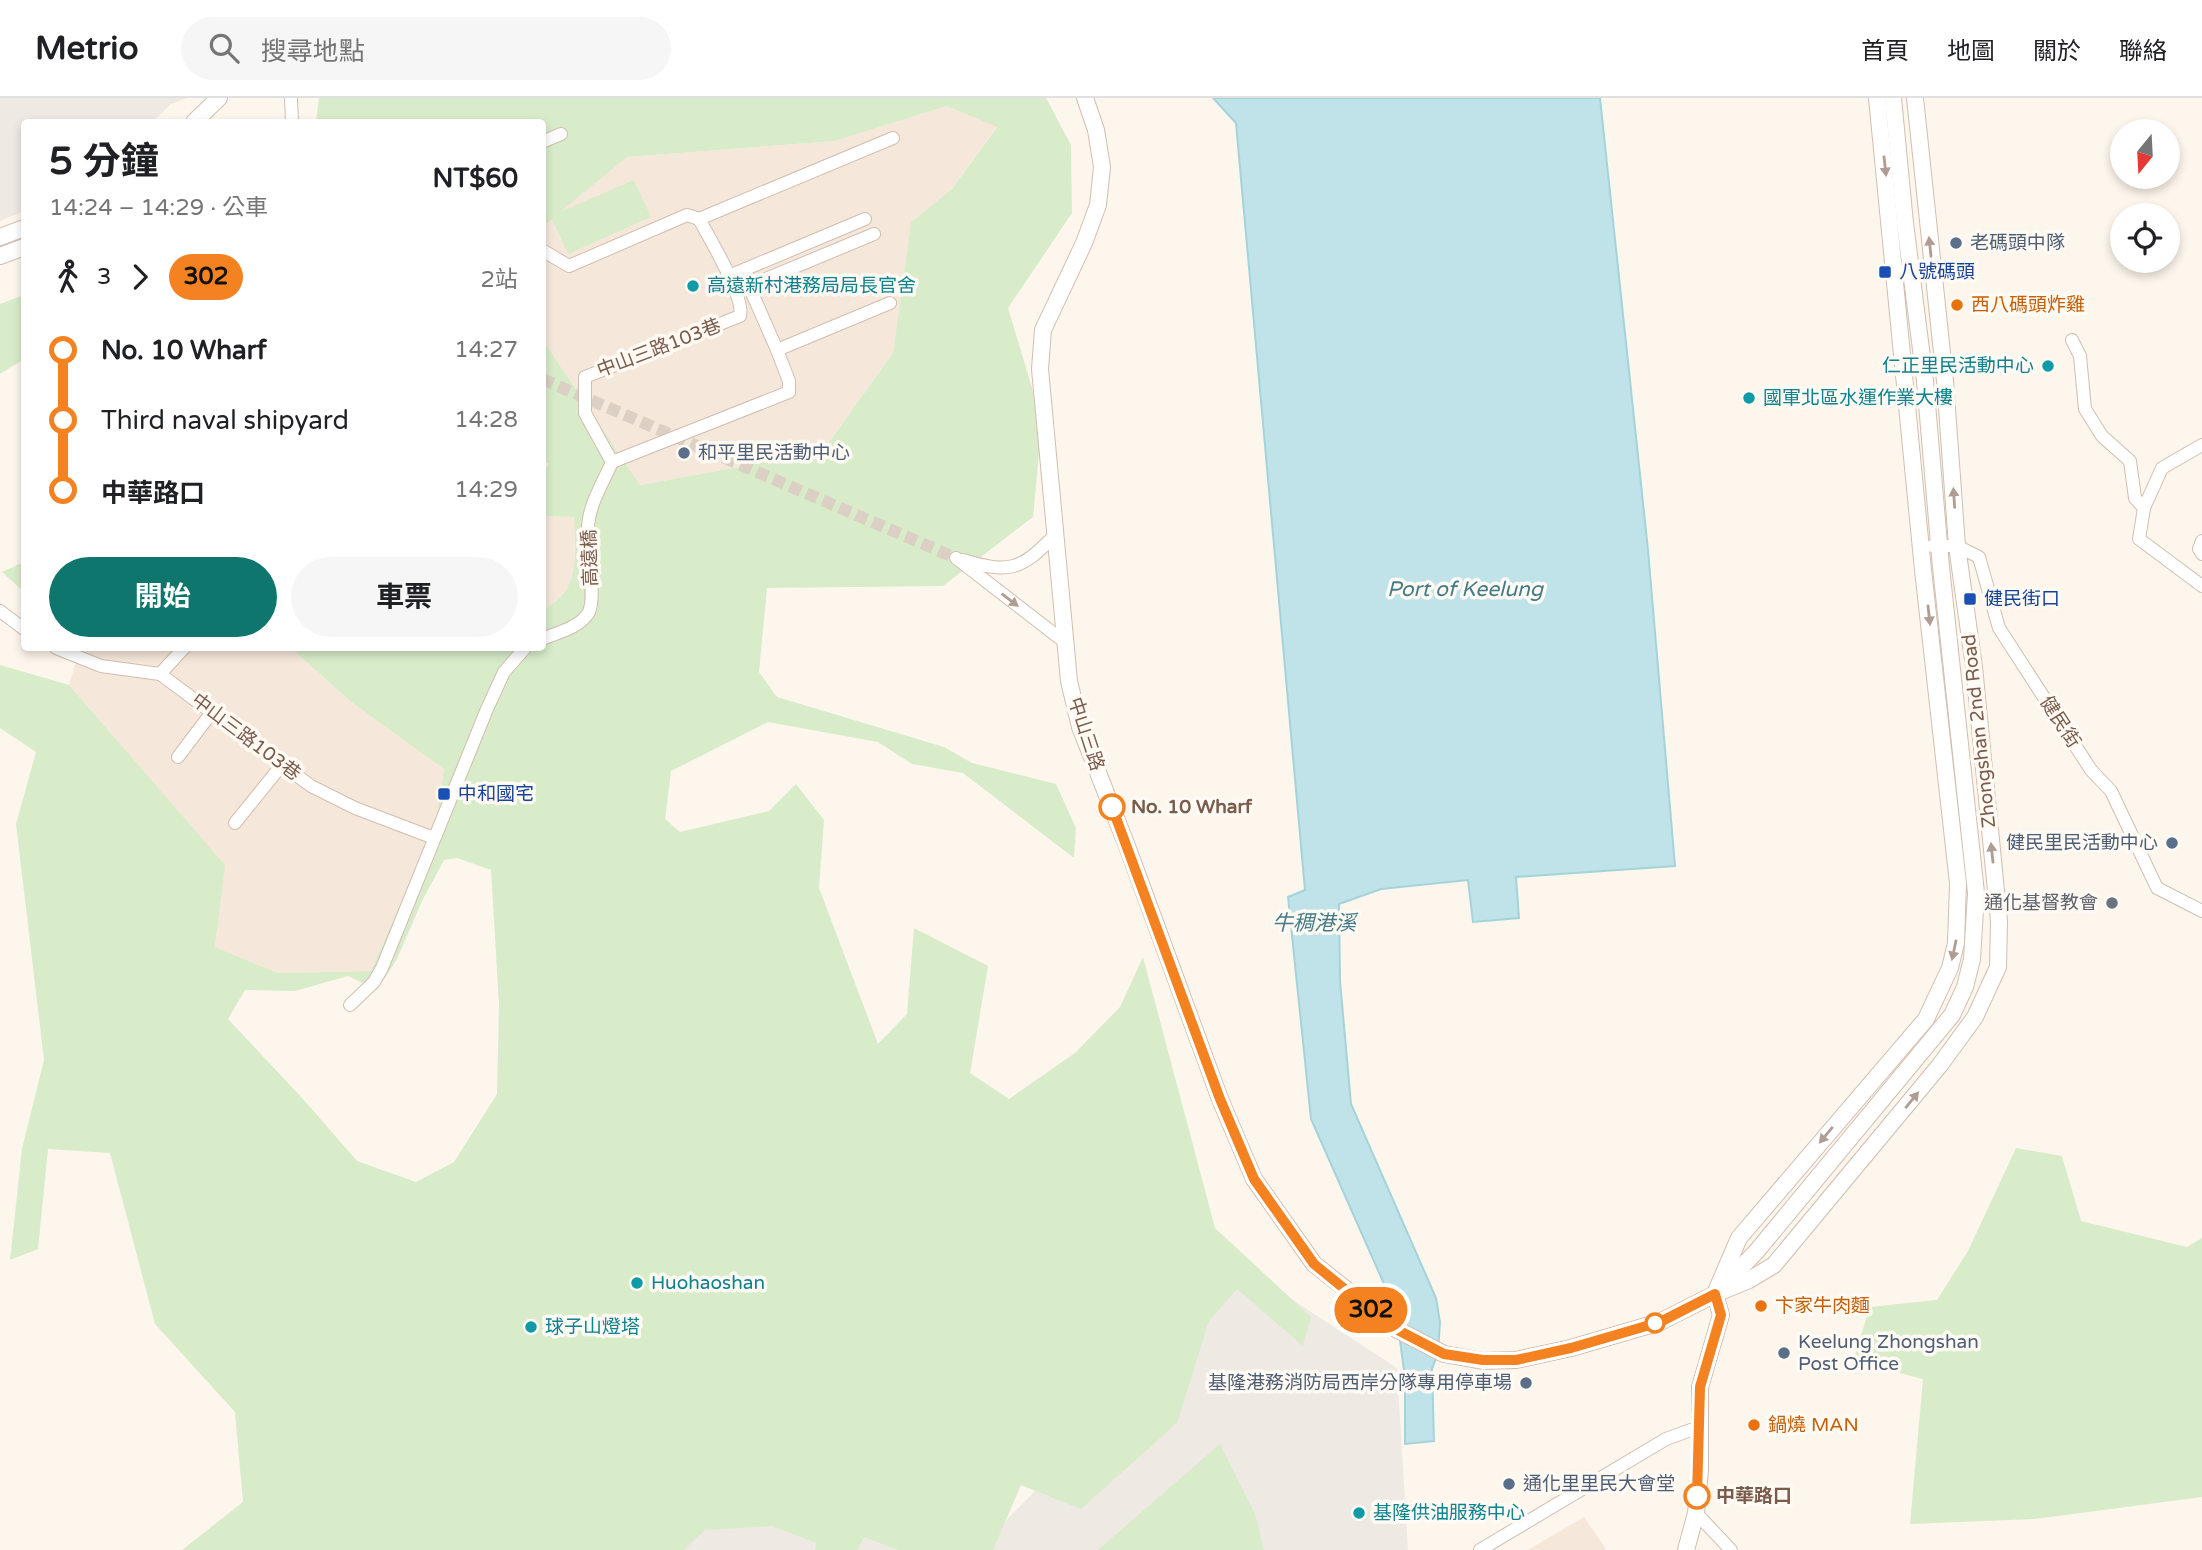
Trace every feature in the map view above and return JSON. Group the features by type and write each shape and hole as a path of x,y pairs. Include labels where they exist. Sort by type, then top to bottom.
{"street":[{"path":"197,119 219,98"},
{"path":"290,98 292,119"},
{"name":"中山三路","path":"1085,98 1096,130 1102,167 1098,205 1084,243 1043,330 1040,369 1069,681 1080,727 1220,1099 1254,1179 1314,1264 1396,1329 1444,1354"},
{"name":"Zhongshan 2nd Road","path":"1715,1294 1739,1238 1926,1019 1950,968 1956,943 1958,883 1877,98"},
{"name":"Zhongshan 2nd Road","path":"1715,1294 1756,1252 1952,1015 1965,986 1972,959 1976,893 1940,546 1926,381 1905,223 1893,98"},
{"name":"Zhongshan 2nd Road","path":"1444,1354 1483,1360 1527,1357 1571,1348 1660,1322 1749,1280 1774,1265 1940,1065 1975,1017 1998,967 1999,920 1974,667 1957,546 1945,381 1915,98"},
{"path":"546,140 561,134"},
{"path":"546,252 569,266 687,215 699,219 893,138"},
{"name":"中山三路103巷","path":"612,462 585,413 584,377 740,316 743,308 699,219"},
{"path":"729,276 865,219"},
{"path":"0,237 21,229"},
{"path":"612,462 789,392 789,381 749,286 874,234"},
{"path":"0,256 21,248"},
{"path":"777,350 890,303"},
{"path":"2072,340 2080,356 2085,409 2102,436 2130,461 2135,499 2144,508"},
{"path":"2202,445 2162,468 2144,508 2139,539 2202,586"},
{"name":"高遠橋","path":"546,637 580,622 589,611 591,597 587,526 612,462"},
{"path":"1055,535 1029,560 998,569 956,558 1066,643"},
{"path":"2202,541 2199,549 2202,554"},
{"path":"1922,547 1957,546"},
{"name":"健民街","path":"1957,546 1979,557 1999,628 2091,770 2111,792 2157,888 2202,911"},
{"path":"0,611 21,627"},
{"name":"中山三路103巷","path":"63,651 102,666 160,674 311,786 355,808 434,838"},
{"path":"160,674 181,651"},
{"path":"350,1005 374,982 382,968 504,672 522,651"},
{"path":"177,757 212,712"},
{"path":"235,823 281,766"},
{"path":"1686,1550 1696,1513 1700,1470 1700,1387 1721,1315 1715,1294"},
{"path":"1480,1550 1666,1439 1699,1427"},
{"path":"1696,1513 1731,1550"}],"shaded area":[{"path":"0,98 187,98 171,104 155,119 21,119 21,212 0,221"},
{"path":"947,106 997,126 952,189 911,222 893,353 822,452 640,485 546,344 546,223 627,157 835,141"},
{"path":"546,516 574,517 575,576 557,602 546,608"},
{"name":"中和國宅","path":"79,651 294,651 350,701 444,768 435,824 371,971 278,973 215,947 224,865 69,685"},
{"path":"1250,1272 1397,1368 1408,1550 977,1550"},
{"path":"680,1491 938,1550 632,1550"},
{"path":"1584,1517 1606,1549 1528,1550"}],"green space":[{"path":"319,98 1046,98 1071,145 1072,213 1008,308 1042,421 1033,517 943,586 767,588 759,672 777,697 944,747 972,763 1056,784 1076,828 1074,858 963,773 912,764 878,742 768,722 671,771 665,819 680,832 769,811 796,784 824,820 819,888 878,1044 907,1014 914,928 988,966 970,1073 1009,1099 1075,1053 1120,1007 1143,957 1215,1228 1311,1317 1303,1346 1237,1289 1209,1321 1177,1423 1081,1509 1021,1485 993,1550 898,1550 864,1537 857,1550 815,1550 816,1543 772,1526 705,1530 684,1550 182,1550 243,1502 235,1412 155,1324 110,1153 48,1149 38,1249 10,1260 22,1149 44,1060 16,824 36,752 0,728 0,665 69,685 225,865 215,947 278,973 371,971 435,824 444,769 350,701 294,651 546,651 546,608 565,592 574,570 575,545 574,517 546,516 546,468 549,464 546,462 546,344 640,485 822,452 893,353 911,222 952,189 997,127 947,106 835,141 627,157 560,212 634,180 651,217 568,254 552,219 546,224 546,119 316,119","holes":["457,858 491,870 499,1005 497,1094 454,1162 416,1182 357,1161 228,1019 245,990 295,991 348,976 377,990 397,959 422,901 444,860"]},
{"path":"21,296 21,361 0,374 0,304"},
{"path":"21,563 21,589 2,572"},
{"path":"2016,1148 2062,1156 2081,1221 2187,1247 2202,1238 2202,1497 2035,1519 1910,1524 1923,1379 1853,1361 1870,1307 1937,1300 1968,1251"},
{"path":"1220,1444 1255,1514 1264,1550 1098,1550"}],"water":[{"name":"Port of Keelung","path":"1213,98 1600,98 1648,550 1675,866 1516,877 1519,918 1473,922 1468,880 1381,889 1339,904 1340,981 1351,1104 1436,1298 1440,1322 1438,1353 1432,1369 1434,1441 1405,1444 1405,1378 1396,1311 1311,1119 1288,897 1305,890 1236,123"}],"tunnel":[{"path":"546,381 956,558"}],"bus line":[{"name":"302","path":"1112,807 1220,1099 1254,1179 1314,1264 1390,1326 1444,1354 1483,1360 1516,1360 1571,1348 1660,1322 1715,1294 1721,1315 1700,1387 1700,1470 1697,1496"}],"place":[{"name":"老碼頭中隊","path":"1956,243"},
{"name":"八號碼頭","path":"1885,272"},
{"name":"高遠新村港務局局長官舍","path":"693,286"},
{"name":"西八碼頭炸雞","path":"1957,305"},
{"name":"仁正里民活動中心","path":"2048,366"},
{"name":"國軍北區水運作業大樓","path":"1749,398"},
{"name":"和平里民活動中心","path":"684,453"},
{"name":"健民街口","path":"1970,599"},
{"name":"中和國宅","path":"444,794"},
{"name":"No. 10 Wharf","path":"1112,807"},
{"name":"健民里民活動中心","path":"2172,843"},
{"name":"通化基督教會","path":"2112,903"},
{"name":"Huohaoshan","path":"637,1283"},
{"name":"卞家牛肉麵","path":"1761,1306"},
{"name":"球子山燈塔","path":"531,1327"},
{"name":"Keelung Zhongshan Post Office","path":"1784,1353"},
{"name":"基隆港務消防局西岸分隊專用停車場","path":"1526,1383"},
{"name":"鍋燒 MAN","path":"1754,1425"},
{"name":"通化里里民大會堂","path":"1509,1484"},
{"name":"中華路口","path":"1697,1496"},
{"name":"基隆供油服務中心","path":"1359,1513"}],"water label":[{"name":"牛稠港溪","path":"1314,923"}]}
